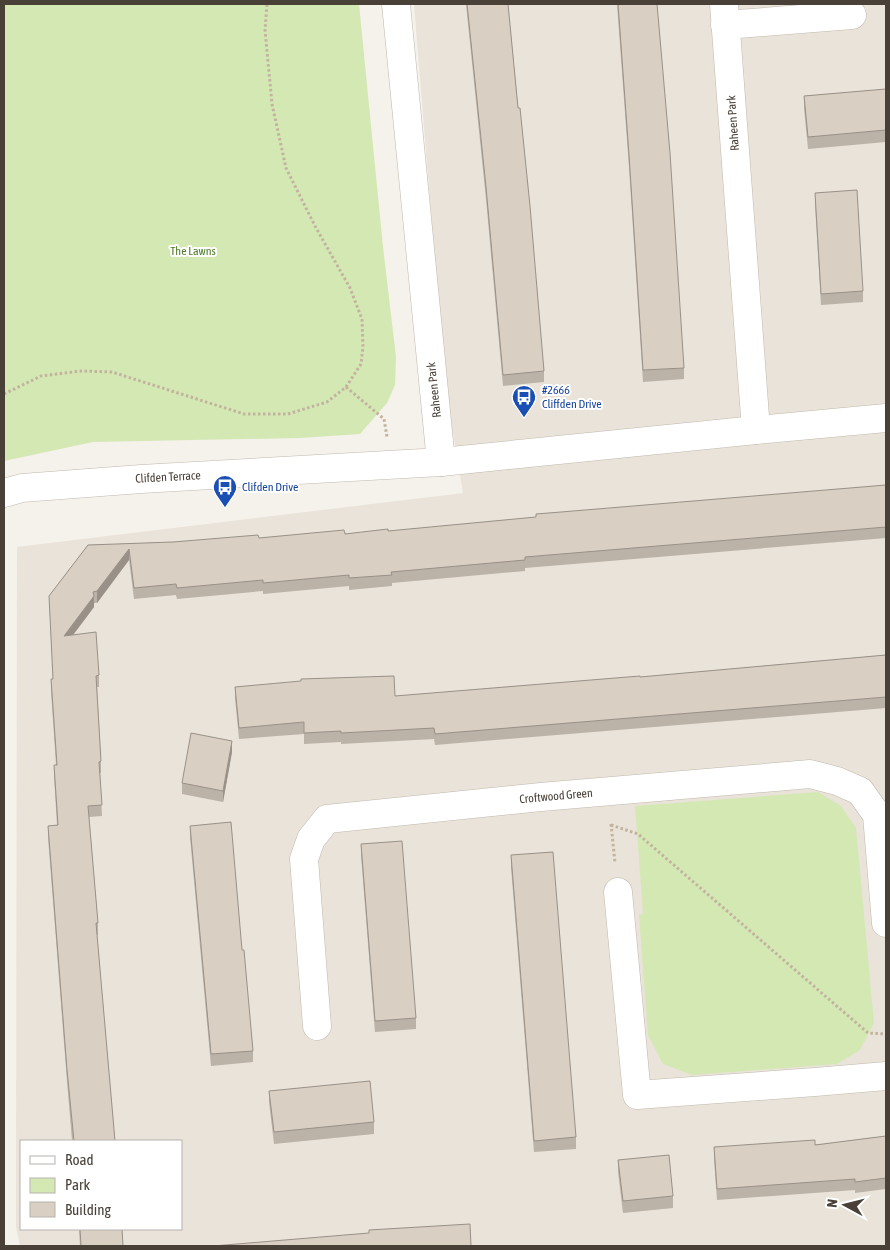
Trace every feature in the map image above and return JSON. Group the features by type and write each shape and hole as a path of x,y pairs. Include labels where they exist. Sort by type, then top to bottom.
{"street":[{"name":"Raheen Park","path":"396,4 441,462"},
{"name":"Raheen Park","path":"756,430 725,14 852,15"},
{"path":"441,462 886,418"},
{"name":"Clifden Terrace","path":"4,493 22,488 141,478 441,462"},
{"name":"Croftwood Green","path":"317,1026 304,859 311,839 327,819 810,774 837,781 860,791 877,815 886,922"},
{"path":"618,892 637,1094 886,1076"}],"path":[{"path":"4,394 41,376 81,371 112,372 244,414 288,414 326,402 346,387 361,364 363,347 362,319 350,288 315,226 286,168 272,104 265,30 268,4"},
{"path":"346,387 384,419 392,464"},
{"path":"608,792 618,892"},
{"path":"612,825 638,834 868,1033 886,1034"}],"shaded area":[{"path":"414,4 886,4 886,1246 20,1246 16,1227 17,547 463,493 445,385"}],"green space":[{"name":"The Lawns","path":"4,4 359,4 396,357 395,385 387,403 360,434 300,438 93,442 4,461"},
{"path":"818,792 841,806 856,828 874,1023 860,1050 837,1064 692,1075 663,1064 648,1035 639,915 643,914 635,806"}],"building":[{"path":"467,4 508,4 530,206 544,371 503,375"},
{"path":"618,4 657,4 670,153 684,368 643,370"},
{"path":"886,89 886,130 808,137 804,96"},
{"path":"857,190 863,291 821,294 815,193"},
{"path":"886,485 886,527 525,557 525,560 391,572 392,575 349,578 349,575 263,583 263,580 177,588 176,584 134,588 129,549 97,591 93,592 94,596 64,636 96,632 99,675 96,676 102,805 88,806 115,1140 74,1140 48,826 58,825 54,765 57,765 51,679 53,679 49,596 88,545 173,542 258,535 259,538 344,530 345,534 536,517 536,514"},
{"path":"886,655 886,697 435,734 434,728 304,733 304,722 239,728 235,687 301,681 301,679 394,676 395,696"},
{"path":"191,733 232,741 223,791 182,783"},
{"path":"231,822 253,1051 211,1054 190,826"},
{"path":"402,841 416,1018 375,1021 361,844"},
{"path":"553,852 576,1137 534,1141 511,855"},
{"path":"370,1081 374,1122 274,1132 269,1091"},
{"path":"886,1136 886,1178 855,1182 855,1179 717,1189 714,1147 815,1140 815,1145"},
{"path":"669,1155 673,1196 623,1201 618,1160"},
{"path":"470,1224 471,1246 213,1246 369,1233 369,1230"},
{"path":"80,1230 122,1230 123,1246 81,1246"}],"place":[{"name":"#2666 Cliffden Drive","path":"524,418"},
{"name":"Clifden Drive","path":"225,508"}]}
